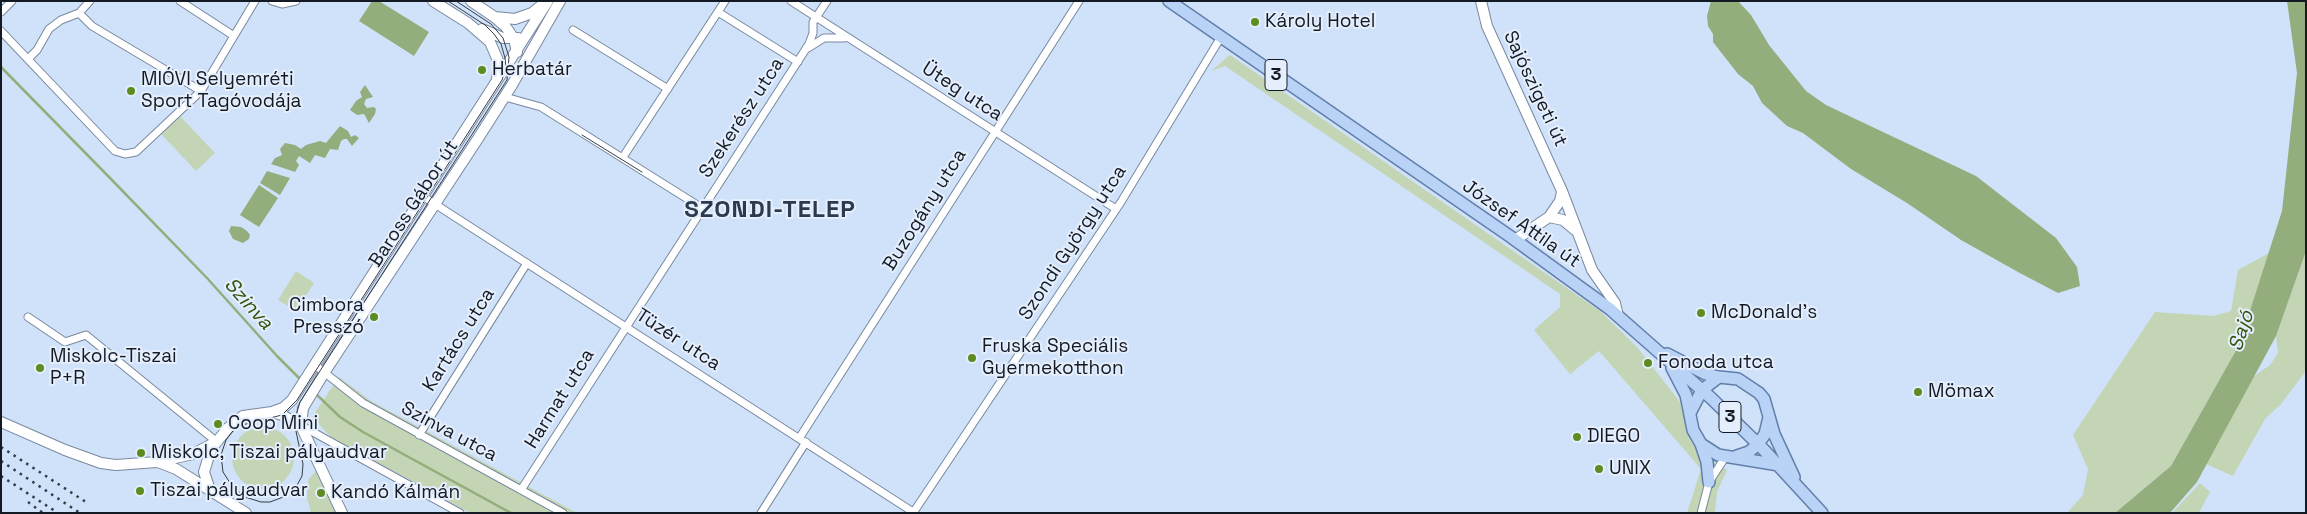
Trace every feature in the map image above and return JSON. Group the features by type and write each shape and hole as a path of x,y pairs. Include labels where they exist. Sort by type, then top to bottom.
{"main road":[{"name":"József Attila út","path":"1169,1 1515,240 1618,316 1702,390 1758,444 1822,513"},
{"path":"1656,349 1706,374 1719,378 1738,379 1753,387 1764,399 1774,434 1797,485"},
{"path":"1668,360 1686,395 1693,430 1701,444 1707,462 1709,482"},
{"path":"1690,413 1702,390 1719,378"},
{"path":"1729,456 1744,454 1758,444 1767,428 1769,416"},
{"path":"1701,444 1709,450 1729,456 1779,466"}],"street":[{"path":"1,12 12,1"},
{"path":"28,59 37,50 49,29 61,20 78,12 90,1"},
{"path":"180,1 234,36"},
{"path":"1,31 115,151 125,154 136,152 201,91 255,1"},
{"path":"272,1 282,4 296,1"},
{"path":"433,1 496,36 514,39 525,37 547,24"},
{"path":"470,1 493,16 514,39 518,64 514,83"},
{"path":"493,16 508,20 524,17 547,1"},
{"name":"Baross Gábor út","path":"272,412 283,408 292,400 424,197 547,1"},
{"name":"Baross Gábor út","path":"301,426 303,408 324,373 514,83 560,1"},
{"path":"623,157 725,1"},
{"name":"Üteg utca","path":"791,1 1116,209"},
{"name":"Szekerész utca","path":"626,326 798,62 813,37 813,22 827,1"},
{"name":"Buzogány utca","path":"761,513 803,439 994,131 1079,1"},
{"name":"Sajószigeti út","path":"1481,1 1487,26 1562,191 1596,279 1615,303 1618,316"},
{"path":"78,12 92,26 201,91"},
{"path":"718,12 798,62"},
{"path":"468,22 486,38 496,53 499,67 495,85"},
{"path":"573,30 668,89"},
{"name":"Szekerész utca","path":"803,53 816,42 828,37 839,36 854,42"},
{"name":"Szondi György utca","path":"913,512 1116,209 1221,37"},
{"path":"505,97 542,107 702,208"},
{"path":"1515,240 1549,217 1560,201 1562,191"},
{"name":"Tüzér utca","path":"424,197 803,439 913,512"},
{"path":"1549,217 1563,220 1576,231"},
{"name":"Kartács utca","path":"419,435 527,263"},
{"path":"28,317 66,342 86,335 216,442"},
{"name":"Harmat utca","path":"521,490 626,326"},
{"name":"Szinva utca","path":"315,365 363,404 563,513"},
{"path":"217,495 209,487 204,472 205,464 216,442 228,428 243,416 272,412 282,415 460,513"},
{"path":"1,422 65,450 101,463 122,465 157,462 193,454 216,442"},
{"path":"301,426 342,513"},
{"path":"1701,513 1709,482 1729,456"},
{"path":"157,462 176,469 246,513"}],"shaded area":[{"path":"372,1 379,1 429,32 414,56 359,21"},
{"path":"1711,1 1738,1 1751,15 1769,45 1806,91 1826,105 1976,176 2056,238 2077,267 2080,286 2058,293 2018,272 1961,240 1907,203 1851,169 1803,133 1787,126 1762,103 1753,86 1738,74 1713,42 1713,34 1708,26 1707,16"},
{"path":"2287,1 2306,1 2306,251 2276,336 2197,482 2170,513 2115,513 2171,466 2239,345 2282,211 2297,73"},
{"path":"1230,55 1600,311 1637,347 1680,402 1689,438 1699,454 1727,470 1717,492 1715,513 1687,513 1701,469 1599,351 1570,374 1534,330 1560,307 1560,294 1225,66 1211,71"},
{"path":"365,85 373,97 366,99 364,104 367,108 374,107 376,109 369,123 364,114 357,115 350,110 356,101 362,97 360,92"},
{"path":"180,116 215,153 196,171 161,134"},
{"path":"340,126 348,131 351,137 355,135 359,138 352,146 347,139 344,139 341,141 338,150 330,149 325,158 315,155 310,163 299,156 296,161 299,165 295,172 271,164 275,158 282,155 280,149 285,143 295,145 301,149 306,145 320,141 326,143"},
{"path":"267,171 290,178 280,195 260,183"},
{"path":"259,185 278,198 259,227 240,215"},
{"path":"231,226 241,227 247,231 250,235 249,239 243,243 233,239 229,231"},
{"path":"2306,251 2306,371 2281,404 2265,419 2233,476 2206,464 2253,377 2270,365 2278,353 2276,336"},
{"path":"2269,253 2239,345 2171,466 2115,513 2067,513 2083,495 2088,469 2073,435 2155,312 2214,316 2231,311 2238,270"},
{"path":"296,271 314,283 296,311 278,300"},
{"path":"339,377 371,401 577,513 470,513 331,437 312,417"},
{"path":"257,427 269,427 285,436 292,446 294,458 292,470 285,480 269,489 257,489 246,484 237,475 232,464 232,452 237,441 246,432"},
{"path":"318,468 336,513 311,513 307,497 308,480"},
{"path":"2200,483 2210,492 2199,513 2172,513"}],"waterway":[{"name":"Szinva","path":"1,67 207,278 301,380"},
{"name":"Szinva","path":"316,394 340,417 363,432 511,513"}],"tram line":[{"path":"448,1 485,25 501,44 506,68 502,80 297,400 282,415 242,425 233,431 226,440 221,455 223,472 232,486 245,497 261,502 270,502 286,496 296,487 302,476 303,464 294,422 300,402 507,80 509,57 503,38 491,24 456,1"},
{"path":"582,135 642,172"}],"railway":[{"path":"1,447 89,504"},
{"path":"1,461 80,513"},
{"path":"1,476 58,513"},
{"path":"28,502 43,513"}],"place":[{"name":"Károly Hotel","path":"1255,22"},
{"name":"Herbatár","path":"482,70"},
{"name":"MIÓVI Selyemréti Sport Tagóvodája","path":"131,91"},
{"name":"McDonald's","path":"1701,313"},
{"name":"Cimbora Presszó","path":"374,317"},
{"name":"Fruska Speciális Gyermekotthon","path":"972,358"},
{"name":"Fonoda utca","path":"1648,363"},
{"name":"Miskolc-Tiszai P+R","path":"40,368"},
{"name":"Mömax","path":"1918,392"},
{"name":"Coop Mini","path":"218,424"},
{"name":"DIEGO","path":"1577,437"},
{"name":"Miskolc, Tiszai pályaudvar","path":"141,453"},
{"name":"UNIX","path":"1599,469"},
{"name":"Tiszai pályaudvar","path":"140,491"},
{"name":"Kandó Kálmán","path":"321,493"}],"district":[{"name":"SZONDI-TELEP","path":"770,210"}],"water label":[{"name":"Sajó","path":"2242,331"}]}
